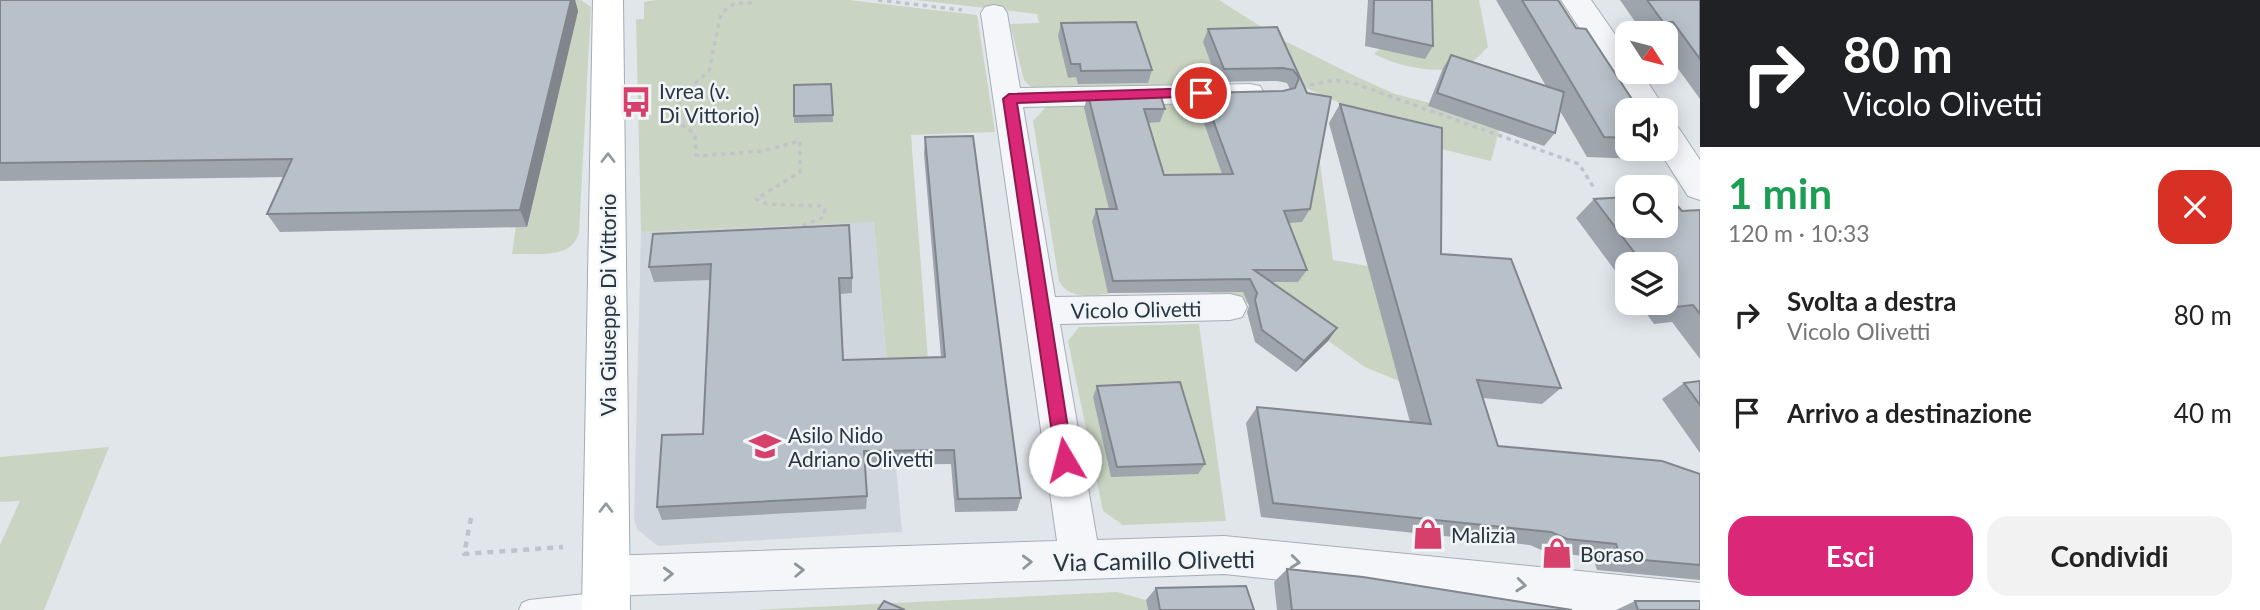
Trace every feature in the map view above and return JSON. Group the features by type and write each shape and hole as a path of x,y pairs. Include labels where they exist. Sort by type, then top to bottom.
{"main road":[{"name":"Via Giuseppe Di Vittorio","path":"606,583 608,0"}],"street":[{"path":"1576,0 1642,98"},
{"name":"Vicolo Olivetti","path":"994,13 1080,560"},
{"path":"1009,99 1276,93"},
{"path":"1678,153 1700,187"},
{"name":"Vicolo Olivetti","path":"1042,311 1230,307"},
{"name":"Via Camillo Olivetti","path":"606,583 1224,555 1700,603"}],"lane":[{"path":"529,610 606,583"}],"path":[{"path":"878,0 994,13"},
{"path":"752,2 735,3 721,13 709,71 680,96 678,122 695,134 696,155 699,156 762,151 800,141 798,175 756,199 767,204 821,206 825,209 824,217 804,225 804,233 791,233"},
{"path":"1276,93 1335,80 1353,83 1579,164 1594,188"},
{"path":"471,518 464,554 606,583"}],"shaded area":[{"name":"Asilo Nido Adriano Olivetti","path":"874,221 902,532 658,546 637,529 634,518 641,232"}],"green space":[{"path":"548,0 581,0 591,7 579,233 569,248 561,251 512,254"},
{"path":"849,0 977,15 995,132 911,135 929,372 888,374 874,222 641,232 636,19 644,19 644,2"},
{"path":"916,0 1219,0 1279,38 1357,77 1395,94 1430,103 1499,130 1491,161 1391,137 1391,126 1204,42 1219,84 1031,87 1024,80 1010,24 1039,23 1037,14"},
{"path":"1424,0 1479,0 1488,47 1472,62 1461,67 1436,70 1410,67 1374,54 1380,49 1425,58"},
{"path":"1206,105 1307,121 1320,163 1333,260 1368,266 1399,381 1365,367 1296,318 1208,292 1175,188 1151,221 1092,222 1109,294 1074,294 1063,287 1059,281 1033,121 1047,106"},
{"path":"1199,324 1226,521 1123,525 1103,511 1068,341 1079,327"},
{"path":"109,447 44,610 0,610 0,545 20,501 0,502 0,457"},
{"path":"1117,592 1146,600 1148,610 754,610"}],"building":[{"path":"0,0 571,0 520,210 267,214 292,159 0,163"},
{"path":"1374,0 1432,0 1433,46 1373,33"},
{"path":"1522,0 1558,0 1576,28 1586,29 1615,73 1615,84 1622,84 1631,98 1615,98 1615,137 1604,137"},
{"path":"1647,0 1700,0 1700,59 1678,29 1678,21 1662,21"},
{"path":"1136,22 1152,70 1081,71 1080,64 1071,64 1061,23"},
{"path":"1277,27 1307,93 1331,97 1310,209 1284,211 1307,270 1254,270 1337,328 1304,361 1262,330 1255,300 1257,293 1250,279 1113,281 1096,209 1117,209 1088,95 1160,94 1165,109 1144,109 1164,175 1233,174 1203,93 1283,91 1295,88 1299,78 1293,70 1283,68 1224,69 1208,29"},
{"path":"1451,55 1564,92 1555,133 1437,93"},
{"path":"831,84 833,115 794,116 794,85"},
{"path":"1340,104 1442,128 1441,254 1511,259 1561,388 1477,380 1498,446 1662,461 1700,474 1700,565 1621,558 1616,544 1567,539 1551,532 1273,503 1257,407 1431,424"},
{"name":"Asilo Nido Adriano Olivetti","path":"973,136 1021,498 958,499 954,450 864,451 867,496 657,507 662,435 703,434 711,264 649,267 653,234 849,225 852,278 839,278 843,360 945,357 925,137"},
{"path":"1615,198 1615,227 1594,199"},
{"path":"1678,207 1682,211 1700,210 1700,314 1693,305 1678,307 1678,252 1634,252 1623,238 1678,238"},
{"path":"1700,381 1700,405 1684,383"},
{"path":"1180,382 1205,464 1117,467 1097,386"},
{"path":"1287,569 1363,577 1572,610 1292,610"},
{"path":"1246,586 1254,610 1160,610 1156,588"},
{"path":"884,601 905,610 878,610"},
{"path":"1635,601 1700,601 1700,610 1638,610"}],"place":[{"name":"Ivrea (v. Di Vittorio)","path":"636,102"},
{"name":"Asilo Nido Adriano Olivetti","path":"765,446"},
{"name":"Malizia","path":"1428,534"},
{"name":"Boraso","path":"1557,553"}],"route":[{"path":"1065,460 1009,99 1201,93"}]}
